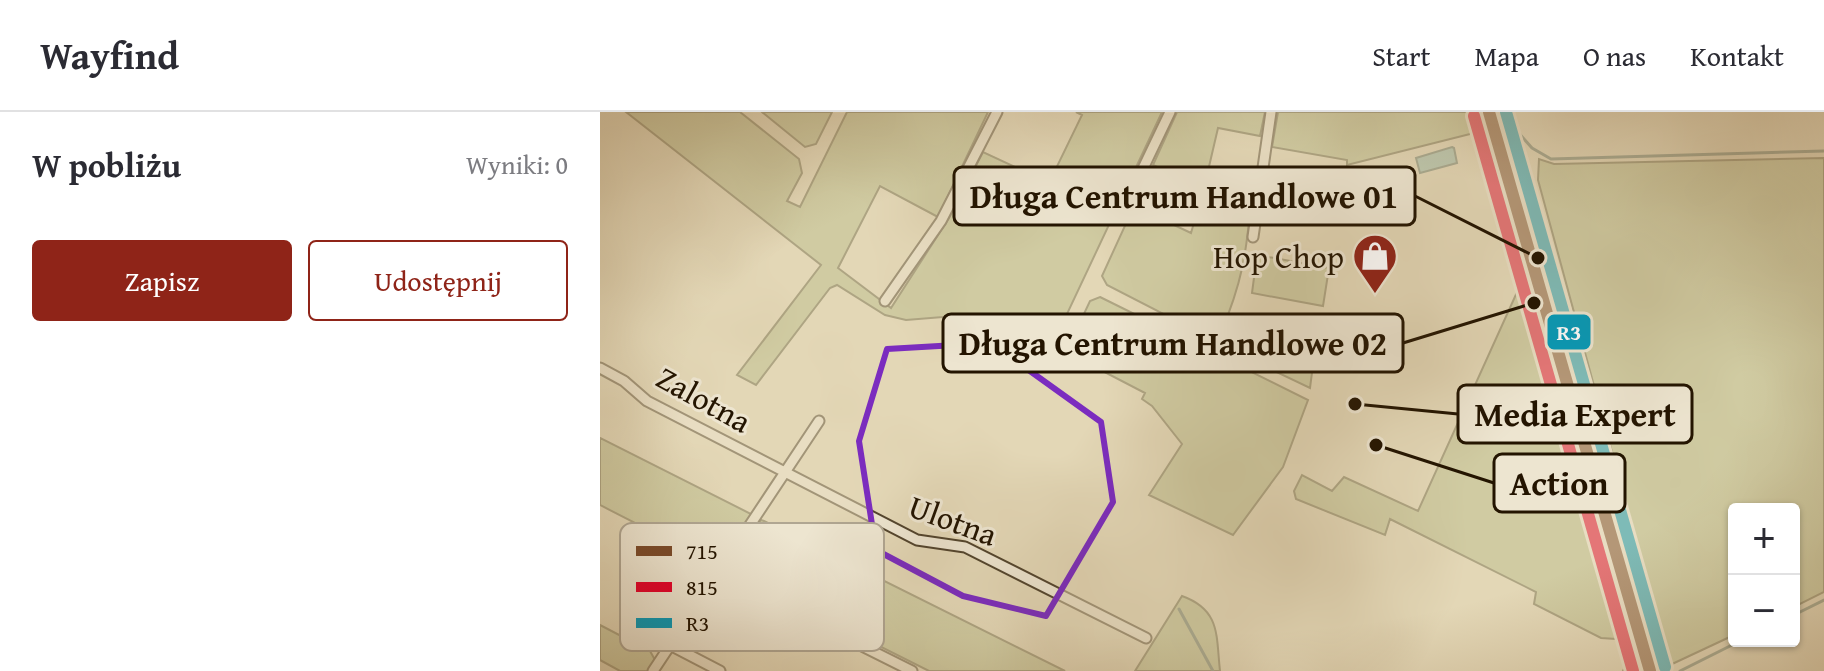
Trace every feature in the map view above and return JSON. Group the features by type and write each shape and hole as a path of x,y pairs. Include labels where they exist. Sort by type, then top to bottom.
{"street":[{"path":"885,301 941,221 997,112"},
{"path":"1127,202 1170,112"},
{"path":"1253,237 1271,112"},
{"path":"1489,112 1650,671"},
{"name":"Zalotna","path":"600,368 624,381 647,401 785,473"},
{"path":"752,523 819,421"},
{"name":"Ulotna","path":"785,473 884,523"},
{"name":"Ulotna","path":"884,523 917,540 965,547 1146,638"},
{"path":"653,671 666,651"},
{"path":"682,651 720,671"},
{"path":"872,651 912,671"}],"highlighted area":[{"path":"991,343 1101,422 1113,502 1046,616 963,596 876,550 859,441 887,349"}],"green space":[{"path":"626,112 740,112 799,159 802,173 787,201 800,207 847,112 988,112 938,217 880,186 838,268 891,308 949,218 983,152 1049,183 1082,115 1076,112 1162,112 1051,348 980,314 906,320 885,315 837,285 830,288 756,385 737,375 821,265"},
{"path":"762,112 832,112 816,144 805,147"},
{"path":"1177,112 1265,112 1260,136 1218,128 1204,188 1153,165"},
{"path":"1278,112 1477,112 1482,131 1347,165 1347,160 1272,147"},
{"path":"1824,158 1824,592 1800,604 1800,503 1728,503 1728,638 1670,665 1538,180 1539,159 1554,164"},
{"path":"1204,188 1251,197 1245,252 1234,299 1220,335 1210,338 1107,285 1102,276 1134,206 1191,233"},
{"path":"1257,255 1329,268 1323,306 1252,293"},
{"path":"1518,290 1522,297 1527,298 1619,619 1630,626 1641,671 1623,671 1626,664 1616,639 1601,638 1534,604 1536,592 1390,519 1385,535 1296,499 1294,491 1302,475 1332,491 1344,477 1418,511"},
{"path":"1100,297 1308,400 1283,467 1233,535 1149,495 1182,444 1152,406 1142,399 1145,393 1066,352 1090,301"},
{"path":"1238,328 1316,342 1310,388 1235,352 1232,340"},
{"path":"600,438 753,515 747,523 635,523 600,505"},
{"path":"884,581 1065,671 929,671 884,648"},
{"path":"1182,596 1195,602 1210,617 1217,636 1220,671 1135,671"},
{"path":"600,625 620,635 620,651 650,651 655,660 648,671 620,671 600,660"}],"shaded area":[{"path":"1452,147 1457,163 1420,173 1416,158"}],"waterway":[{"path":"1509,112 1511,119"},
{"path":"1517,131 1532,148 1551,159 1824,151"},
{"path":"1800,612 1824,600"},
{"path":"1179,609 1213,671"},
{"path":"1680,671 1728,647"}],"transit line":[{"name":"715","path":"1489,112 1650,671"},
{"name":"R3","path":"1506,112 1665,667"},
{"name":"815","path":"1474,116 1633,671"}],"place":[{"name":"Długa Centrum Handlowe 01","path":"1538,258"},
{"name":"Hop Chop","path":"1375,295"},
{"name":"Długa Centrum Handlowe 02","path":"1534,303"},
{"name":"Media Expert","path":"1355,404"},
{"name":"Action","path":"1376,445"}]}
